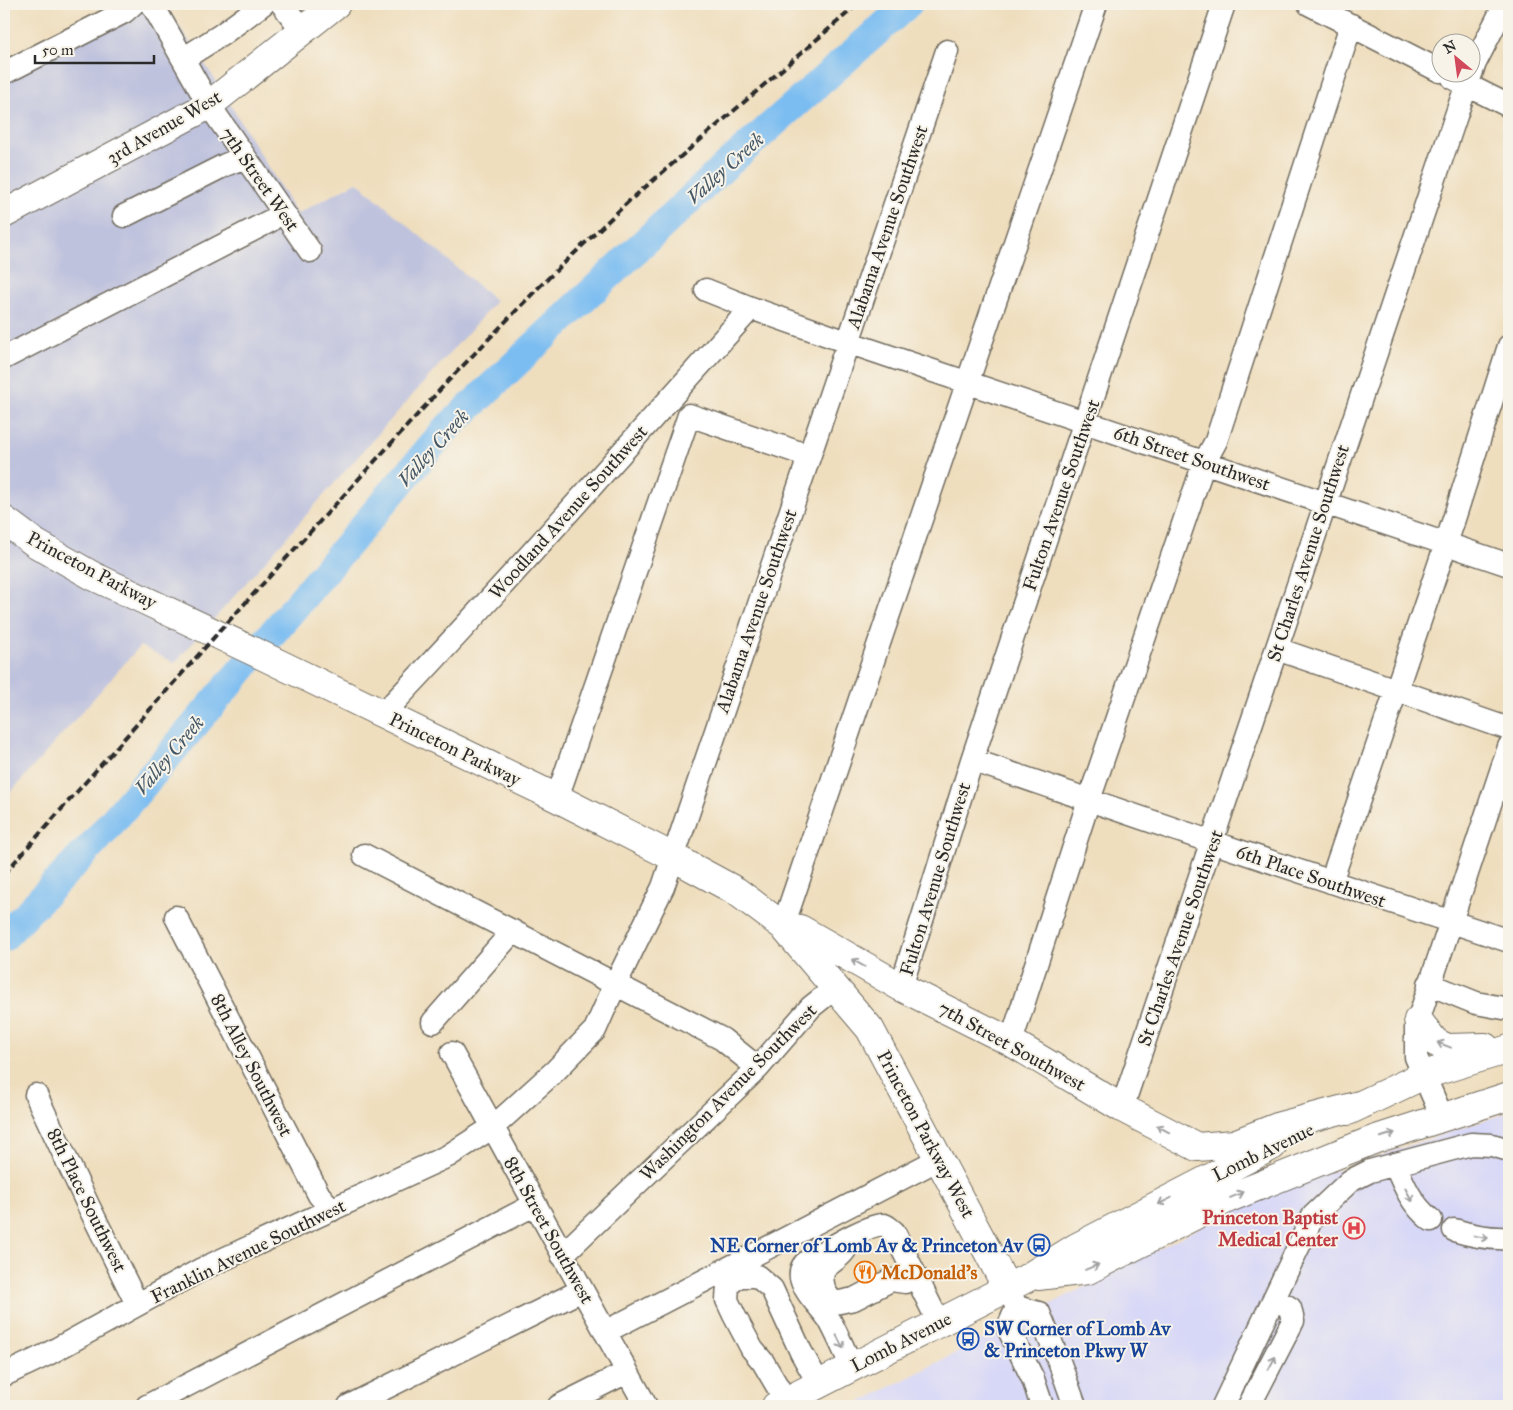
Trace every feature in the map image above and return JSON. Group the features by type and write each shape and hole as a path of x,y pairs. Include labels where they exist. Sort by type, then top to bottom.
{"main road":[{"name":"3rd Avenue West","path":"4,214 209,106 302,31 331,5"},
{"name":"Princeton Parkway","path":"4,520 35,543 93,576 557,798 673,857 736,891 783,926 800,929 901,987"},
{"path":"783,926 836,987"},
{"name":"Princeton Parkway West","path":"836,987 870,1028 939,1159 1017,1291"},
{"name":"7th Street Southwest","path":"901,987 1011,1042 1122,1108 1197,1147 1234,1144 1280,1126 1363,1104"},
{"path":"1418,1020 1436,1042 1447,1048 1509,1044"},
{"name":"Lomb Avenue","path":"1017,1291 1077,1247 1259,1153 1424,1075 1509,1049"},
{"name":"Lomb Avenue","path":"781,1404 939,1323 1017,1291 1088,1270 1229,1198 1373,1140 1509,1096"}],"street":[{"path":"4,73 124,12 133,4"},
{"name":"7th Street West","path":"152,4 209,106 310,251"},
{"path":"183,59 221,36 263,4"},
{"path":"282,4 302,31"},
{"path":"783,926 1096,4"},
{"name":"Fulton Avenue Southwest","path":"901,987 972,760 1224,4"},
{"path":"1309,4 1347,16 1430,65"},
{"name":"St Charles Avenue Southwest","path":"1122,1108 1467,84 1505,4"},
{"path":"1011,1042 1089,800 1204,463 1216,441 1347,16"},
{"name":"Alabama Avenue Southwest","path":"493,1127 555,1071 595,1030 615,985 664,887 947,51"},
{"path":"1463,82 1509,106"},
{"path":"124,216 225,165 245,157"},
{"path":"4,358 270,221"},
{"name":"6th Street Southwest","path":"706,290 848,342 1509,566"},
{"name":"Woodland Avenue Southwest","path":"383,714 520,567 751,308"},
{"path":"1331,882 1446,544 1509,346"},
{"path":"557,798 689,415 809,456"},
{"path":"1277,649 1509,728"},
{"path":"1442,1117 1416,1057 1416,1027 1509,747"},
{"name":"6th Place Southwest","path":"972,760 1509,942"},
{"path":"364,855 722,1039 758,1068"},
{"name":"8th Alley Southwest","path":"176,917 319,1195 332,1210"},
{"path":"434,1022 513,931"},
{"path":"1429,984 1476,1003 1509,1009"},
{"name":"Washington Avenue Southwest","path":"562,1255 758,1068 811,1008 836,987"},
{"name":"8th Street Southwest","path":"452,1053 646,1406"},
{"name":"8th Place Southwest","path":"36,1095 137,1304"},
{"name":"Franklin Avenue Southwest","path":"4,1375 46,1355 202,1269 448,1156 493,1127"},
{"path":"1223,1406 1313,1216 1350,1181 1370,1171 1471,1144 1492,1145 1509,1150"},
{"path":"605,1332 939,1159"},
{"path":"1395,1164 1413,1203 1430,1220"},
{"path":"872,1194 884,1225 894,1232 910,1280 939,1323"},
{"path":"147,1406 534,1205"},
{"path":"852,1367 829,1320 802,1279 802,1267 808,1261 858,1233 878,1225 884,1225"},
{"path":"1454,1230 1471,1236 1493,1239 1509,1238"},
{"path":"858,1233 825,1278 827,1297 835,1303 854,1299 891,1280 910,1280"},
{"path":"781,1404 762,1362 752,1350 726,1300 728,1285 739,1276 757,1276 772,1289 801,1352 820,1384"},
{"path":"829,1320 871,1301 910,1280"},
{"path":"349,1406 582,1290"},
{"path":"1017,1291 1039,1313 1074,1403 1042,1406 1033,1378 1008,1328 1017,1291"},
{"path":"1249,1406 1292,1325 1293,1316 1290,1308 1274,1298"},
{"path":"559,1406 627,1372"}],"shaded area":[{"path":"133,4 164,4 212,75 297,214 357,182 496,301 175,663 140,646 4,800 4,72"},
{"name":"Princeton Baptist Medical Center","path":"1509,1112 1509,1406 853,1406 1263,1195"}],"waterway":[{"name":"Valley Creek","path":"4,937 96,841 445,430 721,170 908,4"}],"railway":[{"path":"4,874 217,634 449,380 538,288 628,202 858,4"}],"place":[{"name":"Princeton Baptist Medical Center","path":"1354,1228"},
{"name":"NE Corner of Lomb Av & Princeton Av","path":"1039,1245"},
{"name":"McDonald's","path":"865,1272"},
{"name":"SW Corner of Lomb Av & Princeton Pkwy W","path":"968,1339"}]}
